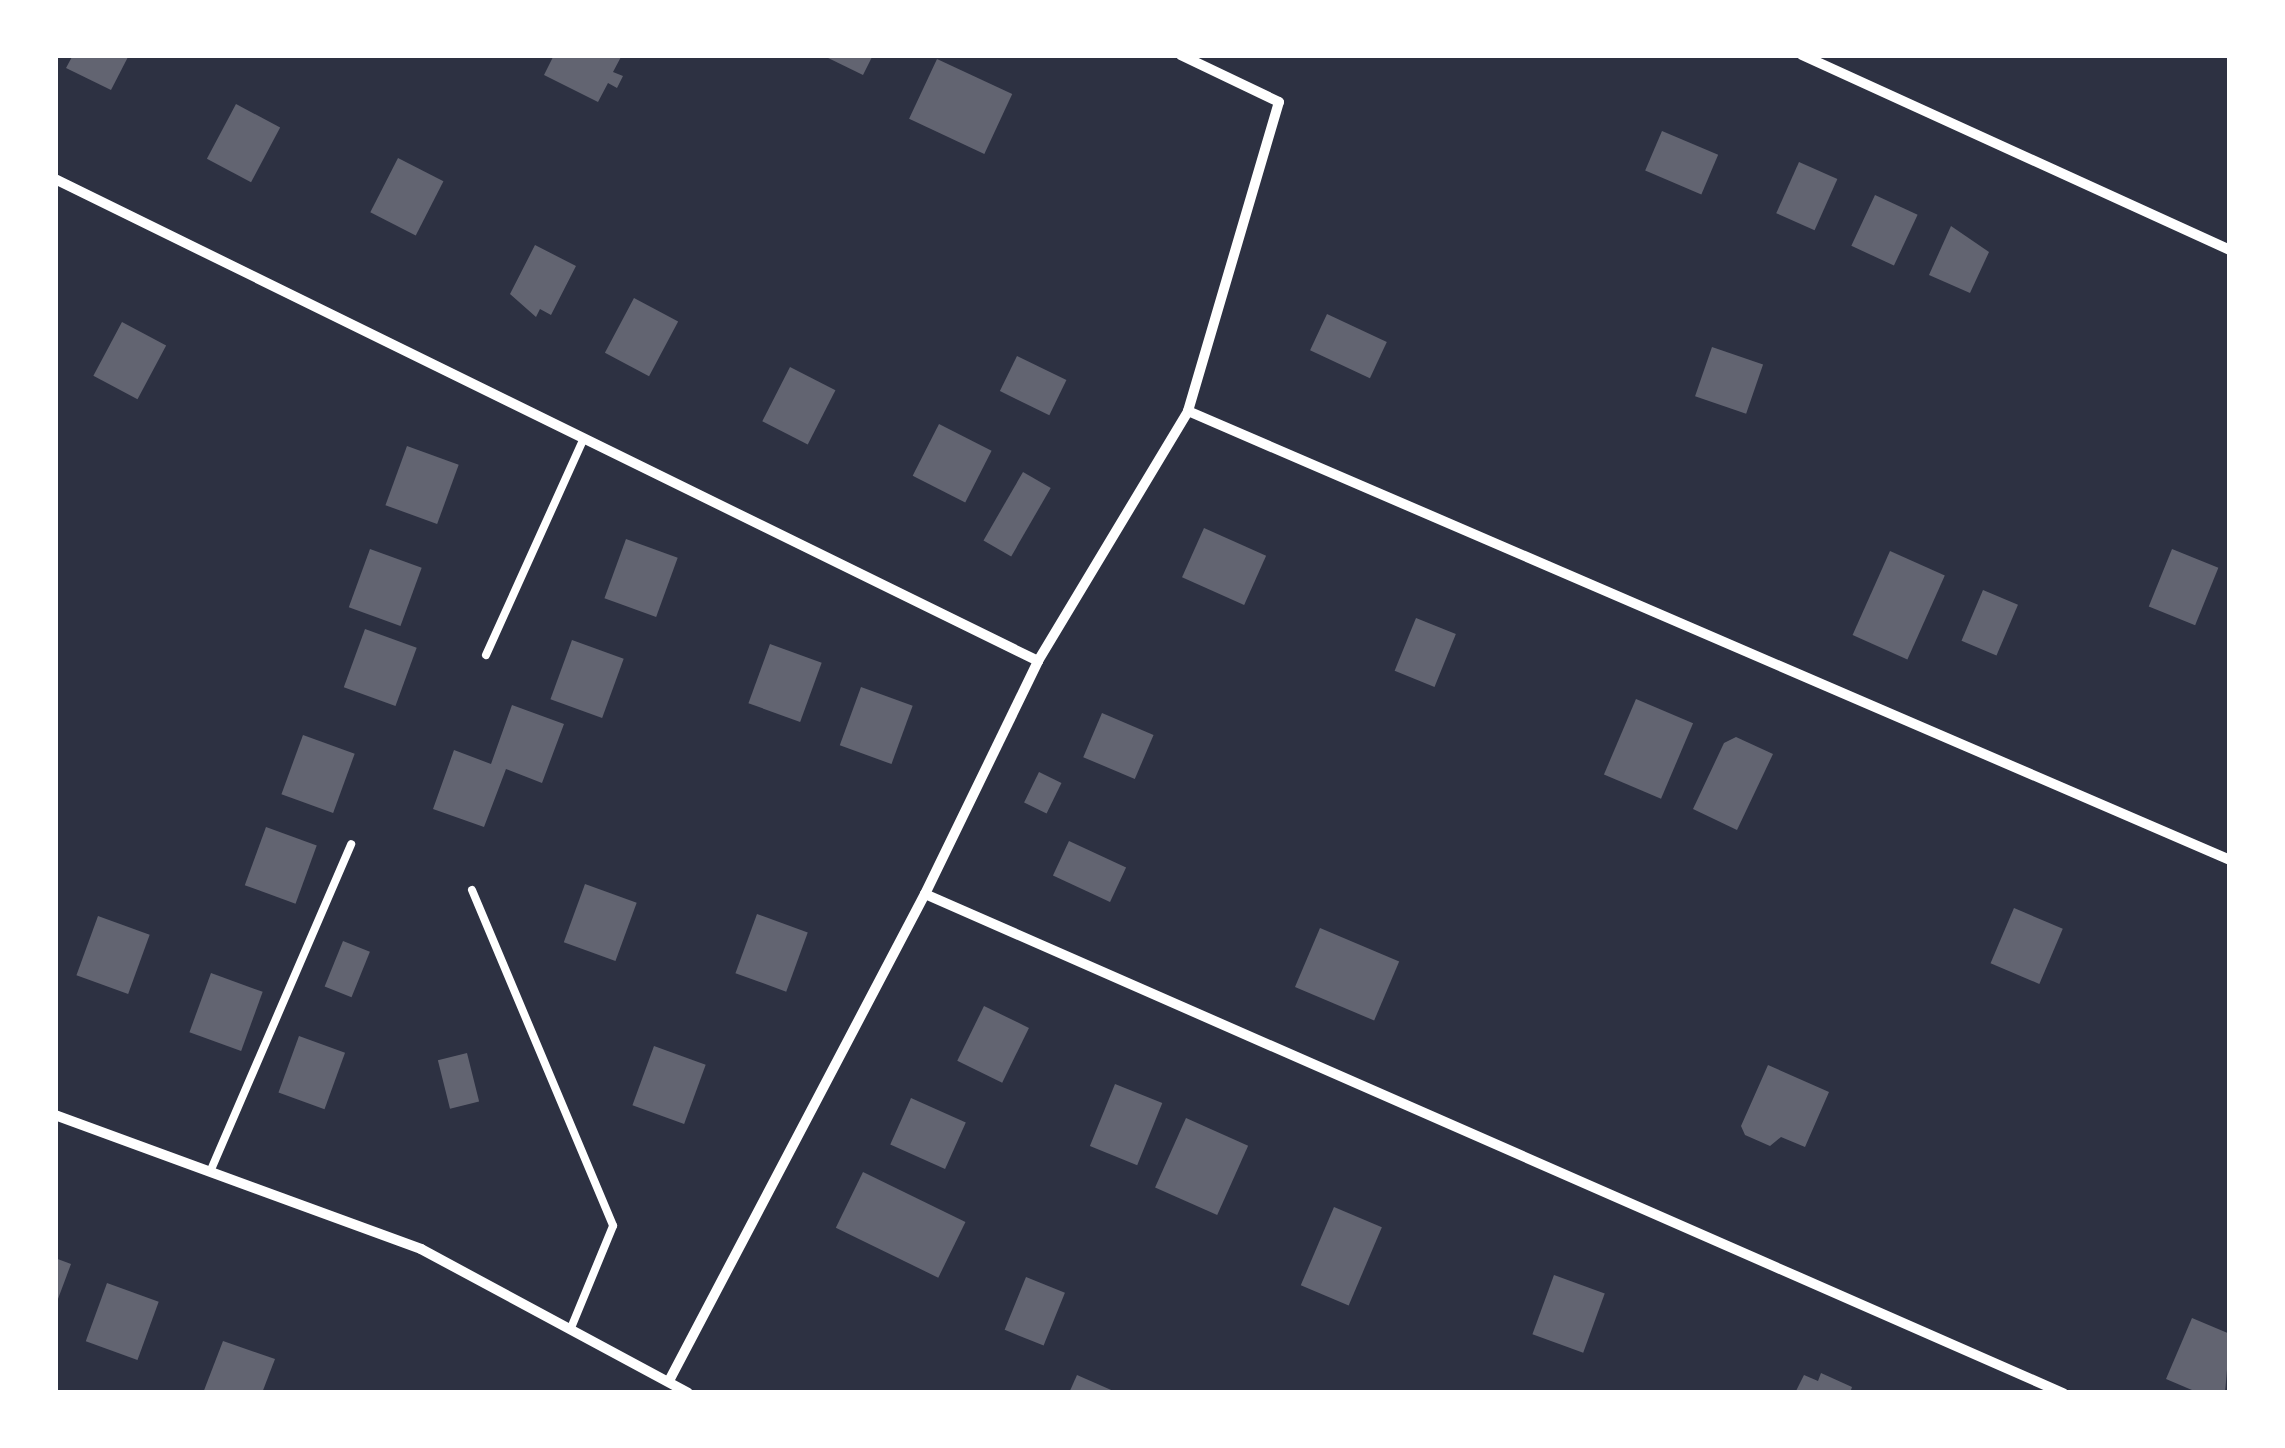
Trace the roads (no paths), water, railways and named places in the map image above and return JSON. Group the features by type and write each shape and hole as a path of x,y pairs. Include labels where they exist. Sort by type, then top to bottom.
{"street":[{"path":"670,1380 925,894 1038,662 1188,411 1279,102 1181,55"},
{"path":"1802,55 2230,250"},
{"path":"55,179 1038,662"},
{"path":"1188,411 2230,860"},
{"path":"925,894 2063,1393"},
{"path":"55,1116 421,1250 688,1393"}],"lane":[{"path":"486,655 583,440"},
{"path":"210,1172 352,844"},
{"path":"472,890 613,1226 571,1328"}]}
